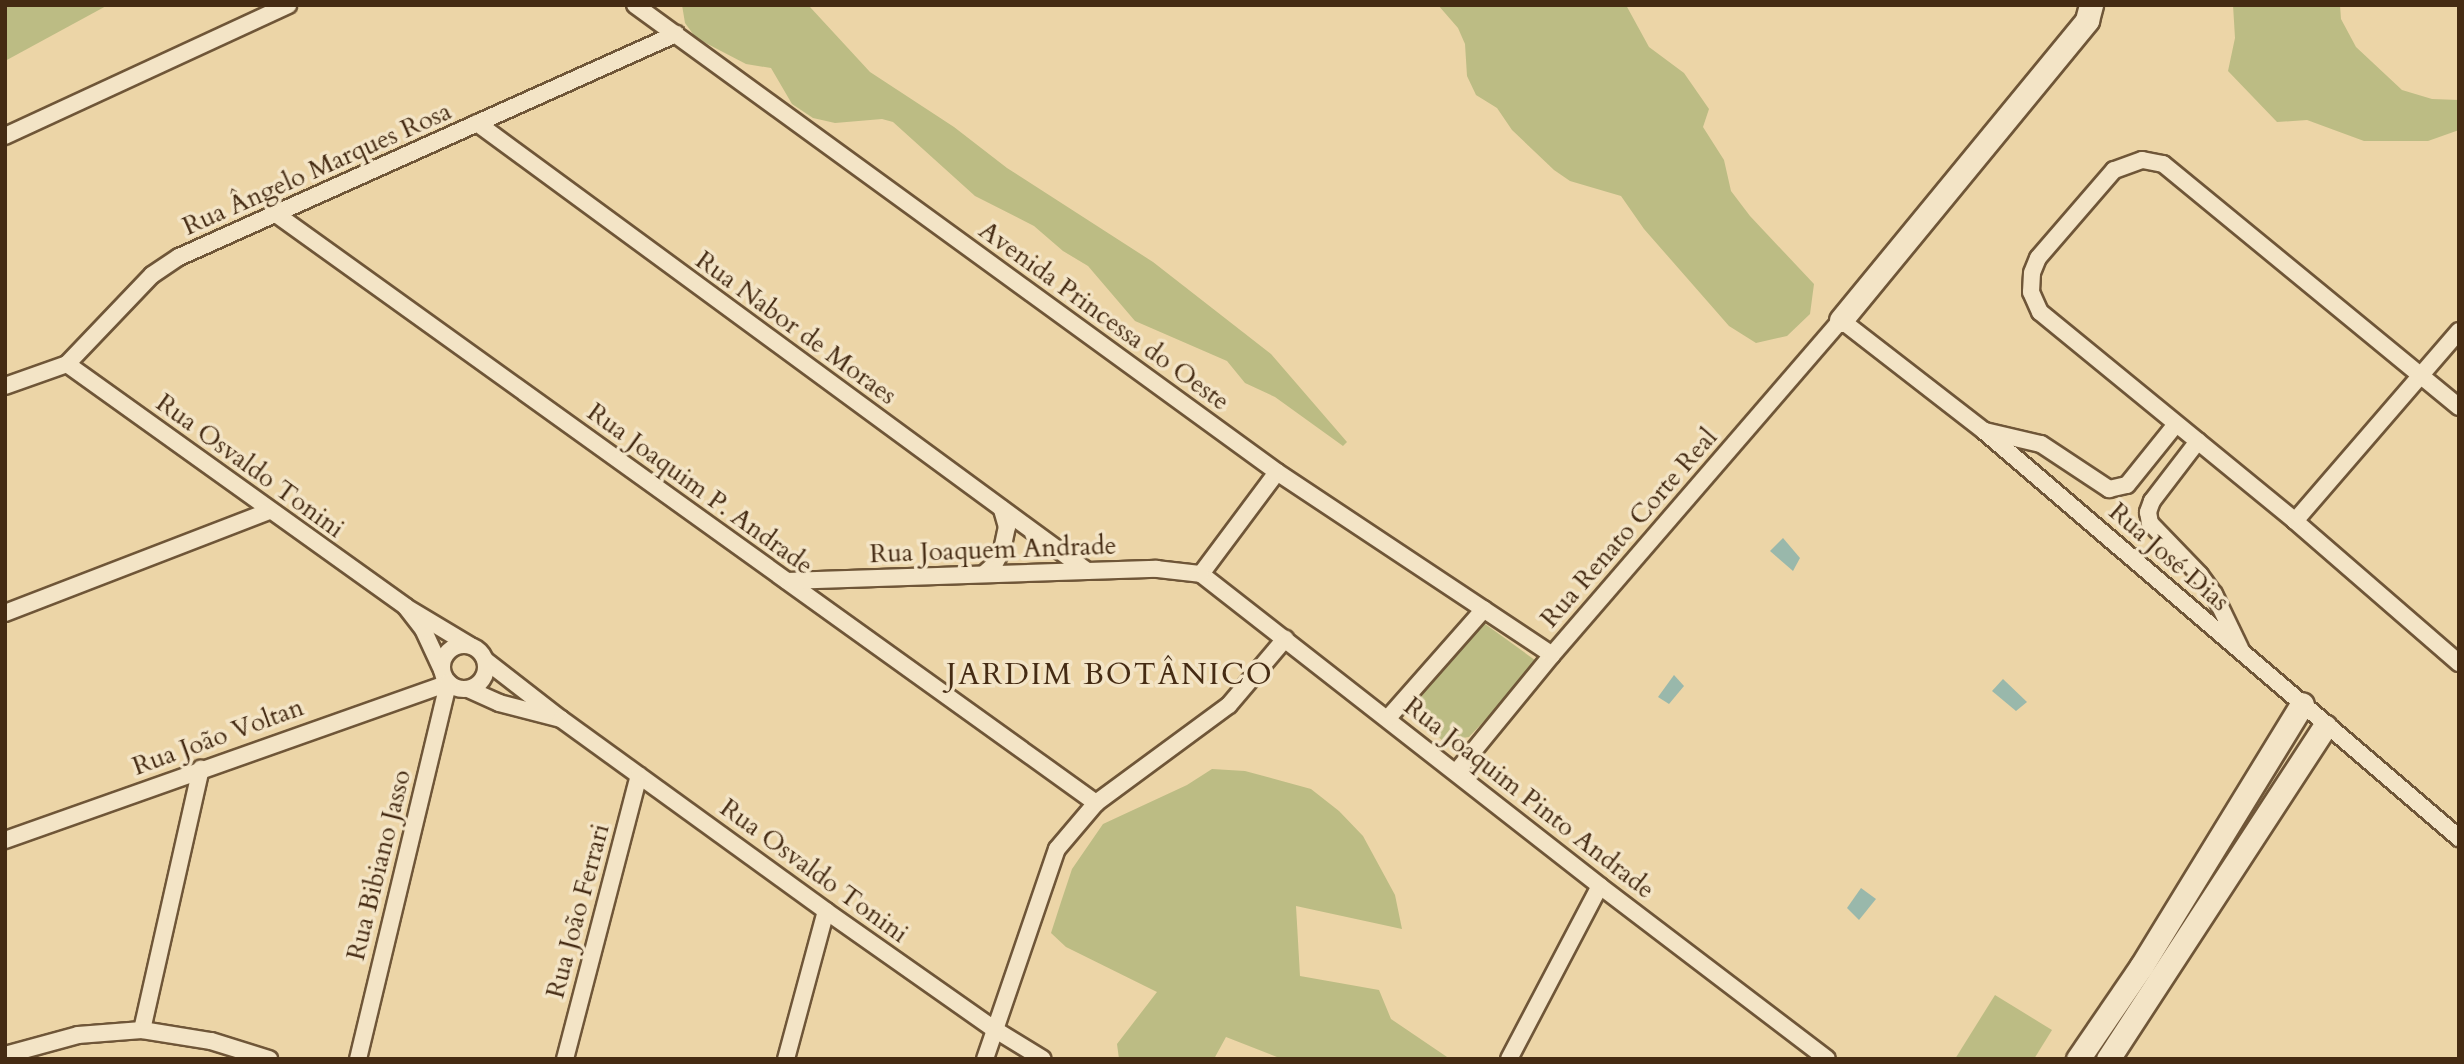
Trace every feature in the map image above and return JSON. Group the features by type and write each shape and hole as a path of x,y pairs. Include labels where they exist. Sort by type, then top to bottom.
{"street":[{"path":"5,136 288,5"},
{"name":"Avenida Princessa do Oeste","path":"635,5 1277,472 1552,655"},
{"path":"1841,320 2087,20 2091,5"},
{"name":"Rua Ângelo Marques Rosa","path":"5,386 67,364 152,275 179,257 676,34"},
{"name":"Rua Nabor de Moraes","path":"477,123 1087,571"},
{"path":"2459,407 2163,164 2142,160 2115,170 2038,258 2032,272 2031,292 2040,312 2295,521 2459,663"},
{"name":"Rua Joaquim P. Andrade","path":"276,214 1096,803"},
{"name":"Rua José Dias","path":"1841,320 1984,431 2325,726 2459,838"},
{"name":"Rua Renato Corte Real","path":"1457,771 1552,655 1841,320"},
{"path":"2295,521 2459,331"},
{"name":"Rua Osvaldo Tonini","path":"67,364 406,607 469,645 561,719 826,911 994,1029 1043,1059"},
{"path":"1984,431 2041,444 2109,489 2127,485 2176,424"},
{"path":"2198,441 2152,501 2148,512 2150,523 2207,584 2243,653"},
{"path":"1202,574 1277,472"},
{"path":"984,574 995,565 1002,551 1007,527 1002,509"},
{"path":"5,613 269,511"},
{"name":"Rua Joaquem Andrade","path":"787,581 1157,569 1202,574"},
{"name":"Rua Joaquim Pinto Andrade","path":"1202,574 1457,771 1600,886 1827,1059"},
{"name":"Rua Osvaldo Tonini","path":"406,607 424,629 445,677 499,703 561,719"},
{"path":"1388,718 1484,609"},
{"path":"985,1059 1057,849 1096,803 1229,705 1285,639"},
{"path":"445,677 449,651 469,645"},
{"path":"468,689 484,676 485,660"},
{"name":"Rua João Voltan","path":"5,839 445,677"},
{"name":"Rua Bibiano Jasso","path":"358,1059 445,677"},
{"path":"2078,1059 2141,967 2302,704"},
{"path":"2108,1059 2325,726"},
{"path":"142,1030 201,769"},
{"name":"Rua João Ferrari","path":"565,1059 639,775"},
{"path":"1509,1059 1600,886"},
{"path":"786,1059 826,911"},
{"path":"5,1055 78,1035 142,1030 211,1041 269,1059"}],"green space":[{"path":"5,5 108,5 5,61"},
{"path":"682,5 810,7 870,72 954,127 1007,168 1153,262 1271,354 1347,442 1343,446 1275,397 1245,383 1227,361 1135,321 1088,266 1063,251 1034,226 975,196 893,122 882,119 835,123 813,118 792,104 771,68 746,64 696,38 685,23"},
{"path":"1438,5 1626,5 1649,47 1684,73 1709,109 1703,127 1724,160 1731,191 1750,216 1814,284 1810,314 1787,336 1756,343 1729,326 1644,229 1621,196 1570,181 1554,170 1512,130 1497,108 1476,95 1467,76 1465,44 1458,28"},
{"path":"2233,5 2340,5 2341,19 2356,47 2402,90 2432,99 2459,100 2459,130 2428,141 2364,141 2307,120 2277,122 2228,71 2235,38"},
{"path":"1481,621 1539,663 1469,737 1443,741 1405,710"},
{"path":"1212,769 1245,771 1311,789 1339,811 1363,836 1395,895 1402,929 1296,906 1300,976 1379,990 1391,1019 1450,1059 1282,1059 1226,1037 1214,1059 1119,1059 1117,1044 1157,992 1066,947 1051,933 1072,869 1103,824 1187,785"},
{"path":"1995,995 2052,1030 2034,1059 1955,1059"}],"shaded area":[{"path":"1783,538 1800,558 1793,571 1770,551"},
{"path":"1674,675 1684,686 1669,704 1658,697"},
{"path":"2003,679 2027,702 2016,711 1992,691"},
{"path":"1861,888 1876,899 1859,920 1847,908"}],"district":[{"name":"JARDIM BOTÂNICO","path":"1110,675"}]}
